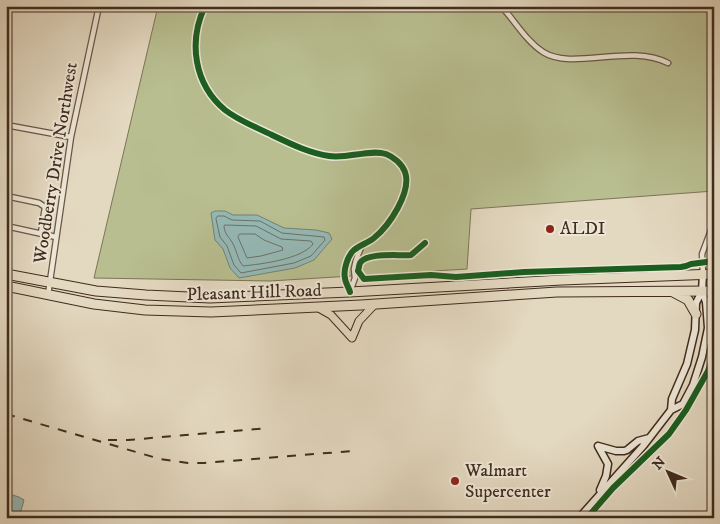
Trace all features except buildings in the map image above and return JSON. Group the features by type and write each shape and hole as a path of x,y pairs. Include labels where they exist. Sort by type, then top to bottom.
{"highway":[{"name":"Pleasant Hill Road","path":"6,274 96,290 210,298 714,274"},
{"name":"Pleasant Hill Road","path":"6,286 94,304 145,310 211,312 557,292 714,291"},
{"path":"671,291 688,300 696,314"}],"main road":[{"path":"317,307 331,314 352,338 359,321 375,304"}],"street":[{"name":"Woodberry Drive Northwest","path":"48,295 71,137 99,6"},
{"path":"205,6 196,36 199,72 208,91 224,109 241,120 317,154 338,158 376,153 385,154 393,158 405,173 406,184 401,202 381,232 362,246 353,250 348,259 344,277 350,292"},
{"path":"501,6 530,40 545,53 564,58 647,56 658,58 668,63"},
{"path":"6,125 71,137"},
{"path":"6,196 45,207 41,233"},
{"path":"671,410 672,399 687,364 695,330 696,303 702,291 702,254 714,222"},
{"path":"6,226 56,237"},
{"path":"350,292 355,278 354,268 356,260 362,246"},
{"path":"702,291 706,302 708,328"},
{"path":"579,518 671,410 683,404 693,385 714,312"},
{"path":"596,496 606,476 608,464 598,446 616,451 624,451 638,442 649,438"}],"green space":[{"path":"158,6 714,6 714,191 471,209 467,269 270,281 94,278"}],"water":[{"path":"225,211 233,215 257,215 284,228 316,230 329,233 332,239 314,260 295,268 239,278 230,268 223,249 215,240 211,213"},
{"path":"6,493 24,500 19,518 6,518"}],"railway":[{"path":"6,414 160,459 188,463 352,451"},
{"path":"108,440 268,428"}],"cycle path":[{"path":"205,6 197,34 197,62 206,88 225,110 248,124 286,142 322,155 336,157 366,153 386,154 392,157 404,169 405,189 398,208 380,233 354,250 348,259 345,275 350,292"},
{"path":"425,243 411,255 369,257 360,263 358,271 364,279 431,275 456,277 524,272 681,267 714,261"},
{"path":"587,518 613,488 669,434 686,410 708,371 714,351"}],"place":[{"name":"ALDI","path":"550,229"},
{"name":"Walmart Supercenter","path":"455,481"}]}
